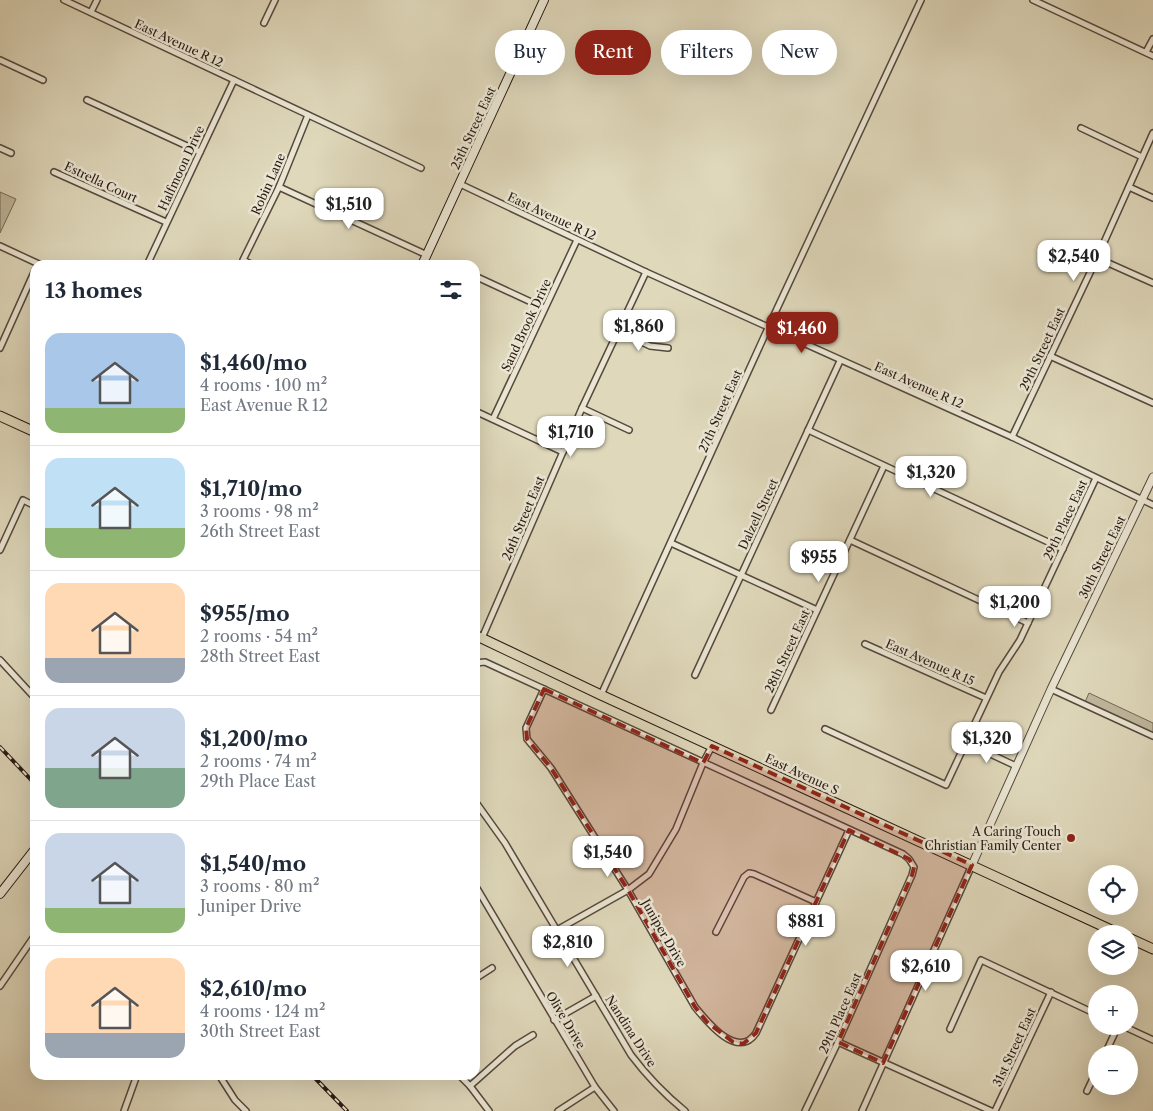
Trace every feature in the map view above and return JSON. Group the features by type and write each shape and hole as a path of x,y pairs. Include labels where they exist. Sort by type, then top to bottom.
{"main road":[{"name":"25th Street East","path":"424,260 544,0"},
{"path":"0,416 30,430"},
{"name":"East Avenue S","path":"480,637 601,695 1101,925"},
{"path":"0,894 29,856"},
{"path":"1138,942 1153,949"}],"street":[{"name":"East Avenue R 12","path":"64,0 421,168"},
{"path":"91,12 96,0"},
{"path":"264,23 274,0"},
{"name":"27th Street East","path":"601,695 768,328 921,0"},
{"path":"1032,0 1153,56"},
{"path":"1146,52 1153,39"},
{"path":"0,60 43,80"},
{"name":"Halfmoon Drive","path":"149,260 234,80"},
{"path":"86,100 200,152"},
{"name":"Robin Lane","path":"244,260 279,187 308,115"},
{"path":"1082,128 1142,157"},
{"name":"29th Street East","path":"1012,438 1097,258 1153,133"},
{"path":"0,148 11,153"},
{"name":"Estrella Court","path":"54,172 166,222"},
{"name":"East Avenue R 12","path":"460,184 646,272 1012,438 1153,505"},
{"path":"279,187 427,255"},
{"path":"1129,187 1153,198"},
{"name":"Sand Brook Drive","path":"493,419 577,240"},
{"path":"0,246 30,260"},
{"path":"1097,258 1153,283"},
{"name":"26th Street East","path":"480,632 646,272"},
{"path":"0,348 30,281"},
{"path":"480,281 544,308"},
{"path":"618,331 650,346 668,348"},
{"path":"1050,356 1153,403"},
{"name":"Dalzell Street","path":"695,675 840,360"},
{"path":"582,408 629,430"},
{"path":"480,413 563,452"},
{"path":"808,430 1063,549"},
{"name":"28th Street East","path":"771,710 884,466"},
{"name":"30th Street East","path":"862,1111 1016,766 1153,477"},
{"name":"29th Place East","path":"825,729 946,785 999,672 1020,640 1096,478"},
{"path":"0,550 23,500 30,504"},
{"path":"850,540 1028,623"},
{"path":"671,543 817,610"},
{"name":"East Avenue R 15","path":"865,644 986,698"},
{"path":"0,660 30,693"},
{"path":"480,662 485,662 849,830 816,902 749,873 744,878 716,932"},
{"name":"Juniper Drive","path":"544,689 526,728 527,739 551,768 628,890 695,1007 707,1022 733,1042 742,1044 751,1041 756,1033 816,902"},
{"path":"1051,690 1153,736"},
{"path":"967,743 1016,766"},
{"path":"557,930 628,890 649,874 658,862 676,829 712,746"},
{"name":"Nandina Drive","path":"480,809 505,842 631,1054 640,1067 668,1097 685,1111"},
{"name":"29th Place East","path":"805,1111 838,1042 914,868 909,859 903,854 849,830"},
{"name":"Olive Drive","path":"480,894 595,1088 614,1111"},
{"path":"0,986 30,942"},
{"path":"950,1028 981,960 1088,1010"},
{"path":"480,976 492,968"},
{"name":"31st Street East","path":"993,1111 1051,992"},
{"path":"554,1020 596,996"},
{"path":"1138,1033 1153,1040"},
{"path":"480,1077 515,1046 533,1035"},
{"path":"838,1042 993,1111"},
{"path":"124,1111 136,1080"},
{"path":"222,1080 235,1100 246,1111"},
{"path":"464,1080 488,1111"},
{"path":"470,1086 477,1080"},
{"path":"558,1111 595,1088"}],"highlighted area":[{"path":"544,689 703,763 712,746 972,865 883,1063 838,1042 912,875 914,867 909,859 849,830 756,1033 743,1044 733,1042 707,1022 695,1007 628,890 551,768 527,739 526,728"}],"shaded area":[{"path":"0,192 16,199 0,233"},
{"path":"1089,693 1153,723 1153,733 1085,702"}],"railway":[{"path":"0,747 30,779"},
{"path":"317,1080 347,1111"}],"place":[{"name":"A Caring Touch Christian Family Center","path":"1071,838"}]}
